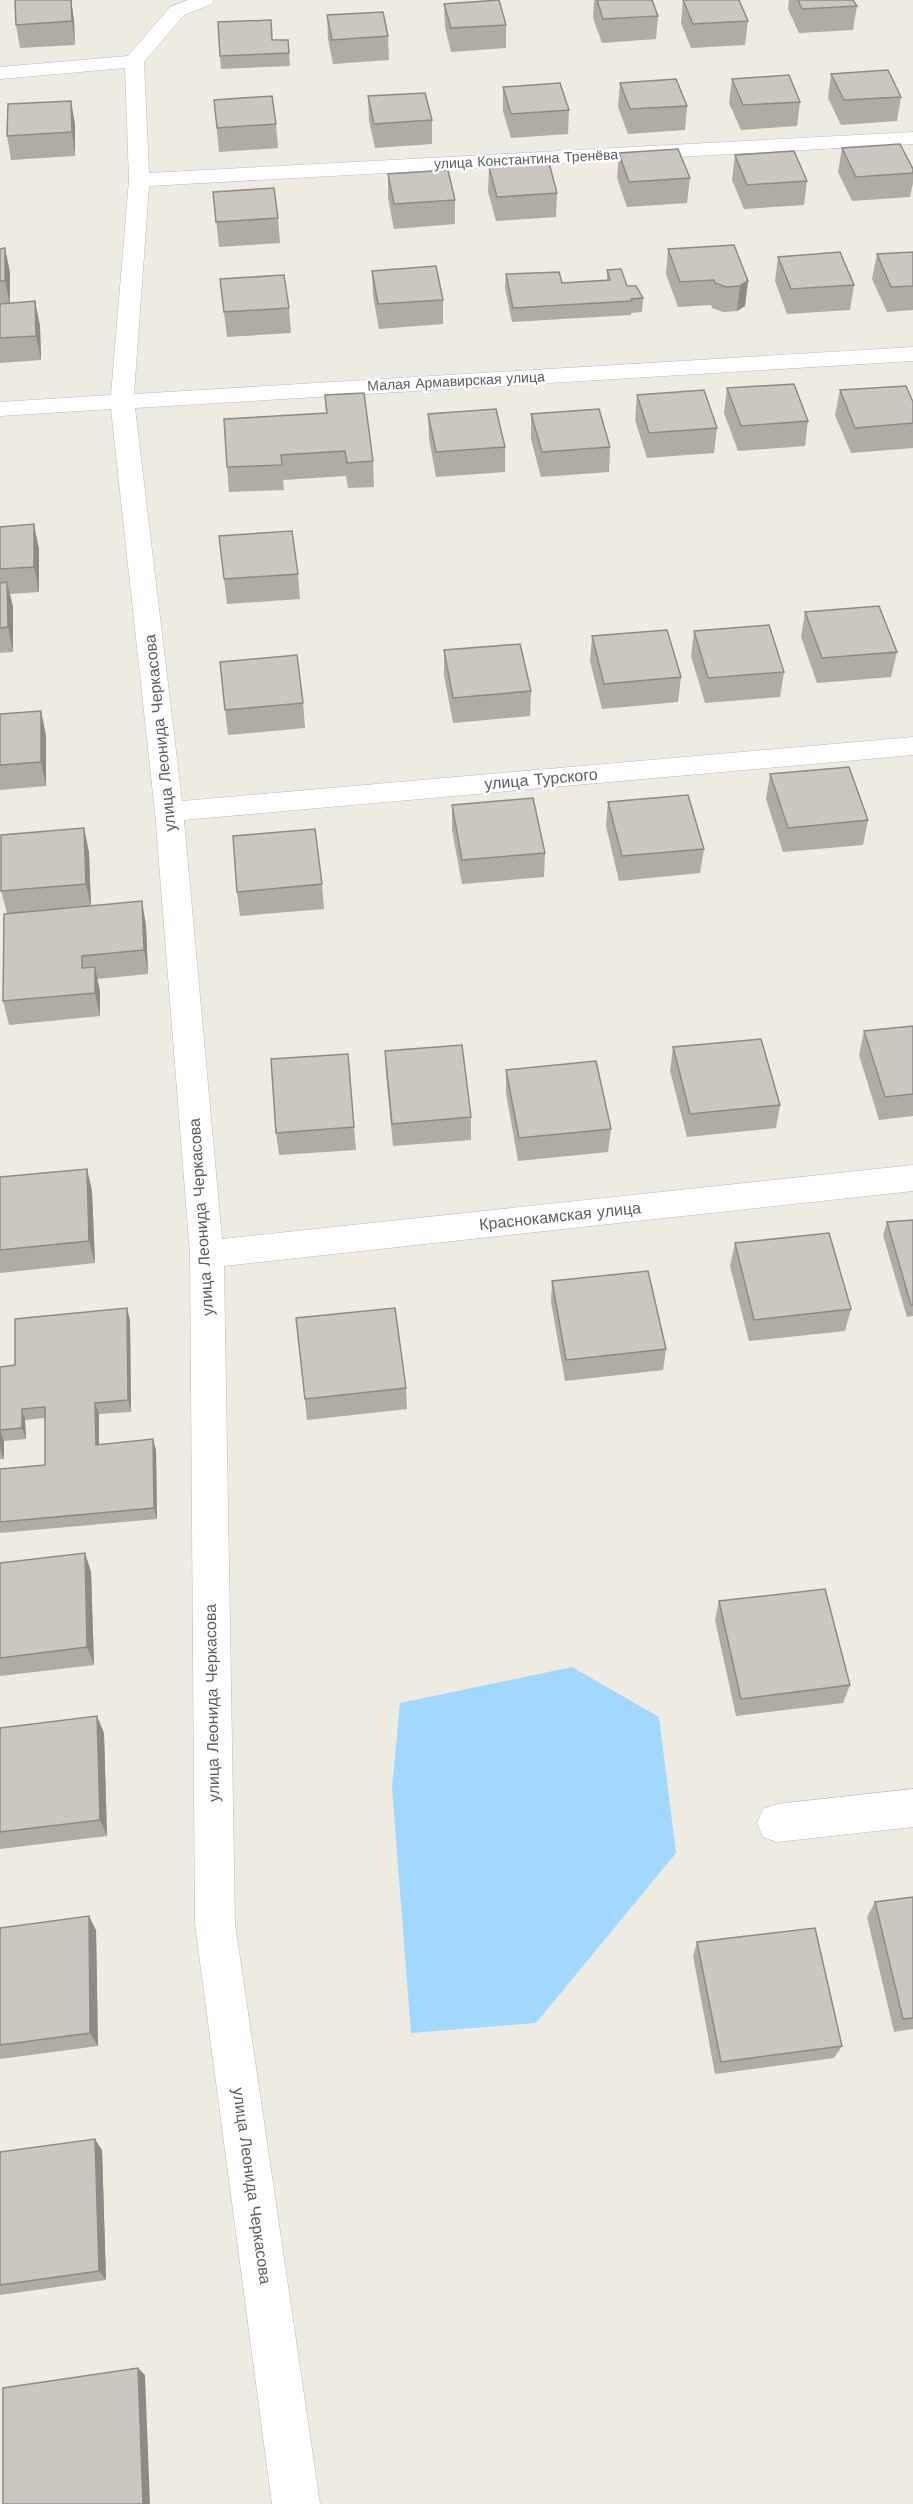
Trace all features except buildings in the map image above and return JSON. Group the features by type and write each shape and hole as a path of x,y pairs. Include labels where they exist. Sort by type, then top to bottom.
{"street":[{"path":"0,73 134,61 177,10 205,0"},
{"name":"улица Леонида Черкасова","path":"134,61 139,180 122,400 169,812 207,1254 215,1924 297,2504"},
{"name":"улица Константина Тренёва","path":"139,180 913,138"},
{"name":"Малая Армавирская улица","path":"0,409 913,354"},
{"name":"улица Турского","path":"169,812 913,747"},
{"name":"Краснокамская улица","path":"207,1254 913,1178"},
{"path":"777,1823 913,1808"}],"water":[{"path":"572,1667 659,1717 676,1853 536,2023 411,2033 392,1788 400,1703"}]}
